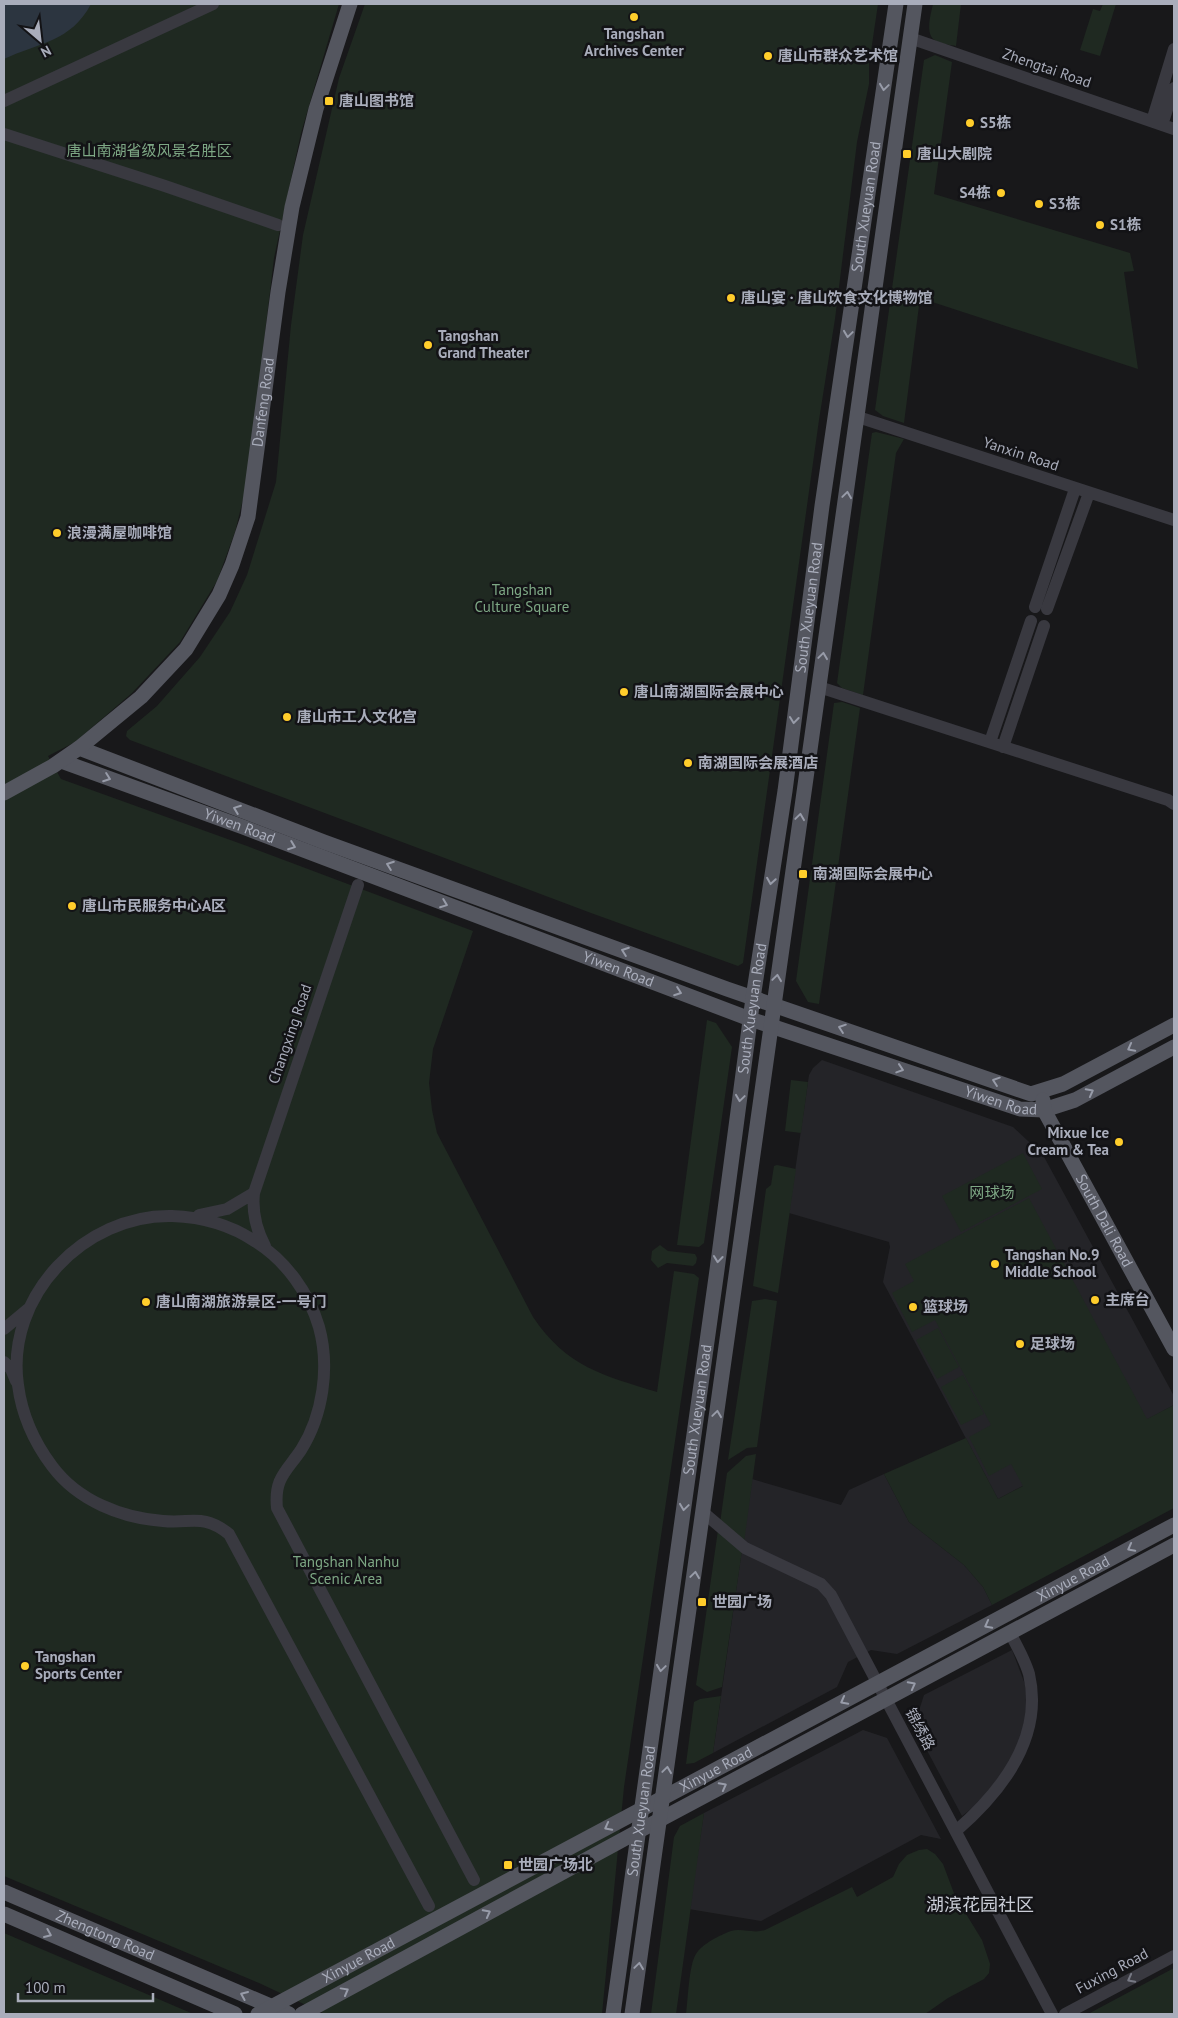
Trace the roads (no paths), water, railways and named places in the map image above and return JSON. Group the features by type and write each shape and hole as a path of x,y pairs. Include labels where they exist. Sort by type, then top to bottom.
{"main road":[{"name":"Danfeng Road","path":"4,793 61,761 141,697 186,649 219,595 232,565 248,517 278,292 292,207 316,109 350,4"},
{"name":"South Xueyuan Road","path":"613,2014 750,1019 785,792 822,506 896,4"},
{"name":"South Xueyuan Road","path":"632,2014 915,4"},
{"name":"Danfeng Road","path":"4,785 79,748"},
{"name":"Yiwen Road","path":"79,748 363,856 753,998 1031,1094 1063,1084 1174,1025"},
{"name":"Yiwen Road","path":"61,761 243,827 358,878 750,1019 1020,1109 1044,1110 1075,1100 1174,1047"},
{"path":"358,878 363,856"},
{"name":"South Dali Road","path":"1042,1091 1044,1110 1174,1349"},
{"name":"Xinyue Road","path":"258,2014 273,2008 1174,1525"},
{"name":"Xinyue Road","path":"302,2014 637,1832 1174,1545"},
{"name":"Zhengtong Road","path":"4,1892 289,2014"},
{"path":"9,1916 19,1899"},
{"name":"Zhengtong Road","path":"9,1916 235,2014"}],"street":[{"path":"4,102 213,4"},
{"name":"Zhengtai Road","path":"910,38 1163,125"},
{"path":"1163,125 1174,49"},
{"path":"1163,125 1174,88"},
{"path":"4,134 278,225"},
{"name":"Yanxin Road","path":"858,416 1075,489 1174,520"},
{"path":"1041,608 1075,489"},
{"path":"990,742 1031,621 1030,615 1041,608 1089,493"},
{"path":"1003,747 1044,626 1050,618 1041,608"},
{"path":"1031,621 1038,627 1044,626"},
{"path":"818,687 1168,800 1174,804"},
{"name":"Changxing Road","path":"254,1192 358,878"},
{"path":"192,1217 227,1209 254,1192"},
{"path":"254,1192 253,1204 258,1233 267,1249"},
{"path":"429,1906 229,1534 213,1523 197,1520 165,1522 134,1518 104,1507 77,1491 54,1469 36,1443 24,1414 18,1383 17,1358 22,1332 30,1307 52,1272 69,1254 96,1235 126,1222 158,1216 192,1217 219,1223 244,1234 267,1249 290,1272 307,1298 319,1327 324,1358 323,1390 315,1421 301,1449 282,1474 277,1488 277,1508 474,1880"},
{"path":"4,1329 30,1307"},
{"path":"4,1362 18,1383"},
{"name":"锦绣路","path":"704,1513 745,1548 821,1584 832,1595 1052,2014"},
{"path":"956,1831 975,1815 1002,1784 1015,1763 1031,1719 1032,1694 1029,1674 1010,1632"},
{"name":"Fuxing Road","path":"1065,2014 1174,1956"}],"water":[{"path":"4,4 91,4 83,17 64,34 4,59"}],"place":[{"name":"Tangshan Archives Center","path":"634,17"},
{"name":"唐山市群众艺术馆","path":"768,56"},
{"name":"唐山图书馆","path":"329,101"},
{"name":"S5栋","path":"970,123"},
{"name":"唐山大剧院","path":"907,154"},
{"name":"S4栋","path":"1001,193"},
{"name":"S3栋","path":"1039,204"},
{"name":"S1栋","path":"1100,225"},
{"name":"唐山宴 · 唐山饮食文化博物馆","path":"731,298"},
{"name":"Tangshan Grand Theater","path":"428,345"},
{"name":"浪漫满屋咖啡馆","path":"57,533"},
{"name":"唐山南湖国际会展中心","path":"624,692"},
{"name":"唐山市工人文化宫","path":"287,717"},
{"name":"南湖国际会展酒店","path":"688,763"},
{"name":"南湖国际会展中心","path":"803,874"},
{"name":"唐山市民服务中心A区","path":"72,906"},
{"name":"Mixue Ice Cream & Tea","path":"1119,1142"},
{"name":"Tangshan No.9 Middle School","path":"995,1264"},
{"name":"主席台","path":"1095,1300"},
{"name":"唐山南湖旅游景区-一号门","path":"146,1302"},
{"name":"篮球场","path":"913,1307"},
{"name":"足球场","path":"1020,1344"},
{"name":"世园广场","path":"702,1602"},
{"name":"Tangshan Sports Center","path":"25,1666"},
{"name":"世园广场北","path":"508,1865"}],"district":[{"name":"湖滨花园社区","path":"980,1905"}],"park label":[{"name":"唐山南湖省级风景名胜区","path":"149,151"},
{"name":"Tangshan Culture Square","path":"522,598"},
{"name":"网球场","path":"992,1193"},
{"name":"Tangshan Nanhu Scenic Area","path":"346,1570"}]}
